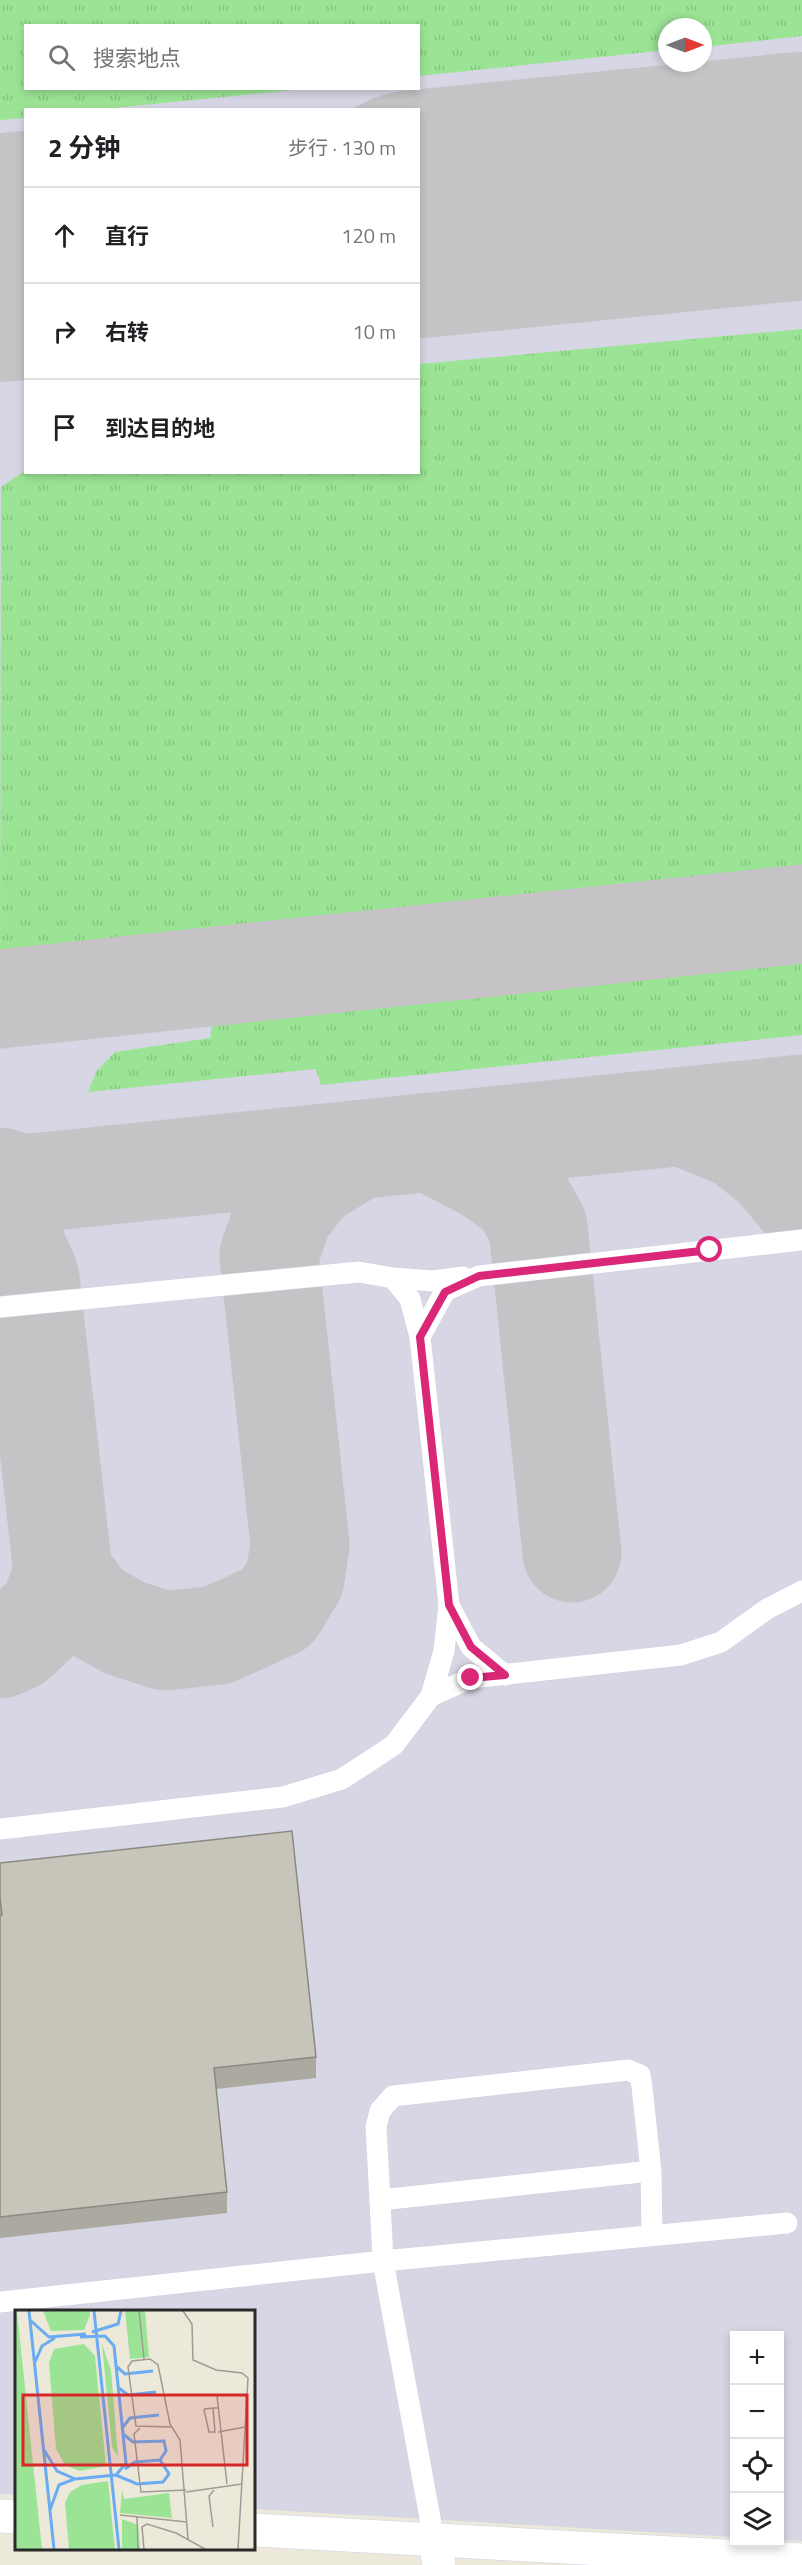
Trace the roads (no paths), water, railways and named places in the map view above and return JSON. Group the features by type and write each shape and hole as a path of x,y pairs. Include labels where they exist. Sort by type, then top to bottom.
{"street":[{"path":"0,2516 15,2517"},
{"path":"255,2530 436,2553 802,2560"}],"lane":[{"path":"0,1307 359,1272 393,1278 433,1281 802,1240"},
{"path":"420,1337 445,1292 479,1276"},
{"path":"0,1829 282,1797 342,1779 394,1745 431,1696 444,1651 449,1605 420,1337 410,1299 393,1278"},
{"path":"431,1696 471,1678 681,1655 721,1642 767,1609 802,1591"},
{"path":"449,1605 471,1647 505,1675"},
{"path":"436,2553 383,2260 376,2127 380,2111 393,2096 628,2070 640,2075 651,2171 652,2235"},
{"path":"380,2200 651,2171"},
{"path":"0,2302 383,2260 787,2223"}]}
